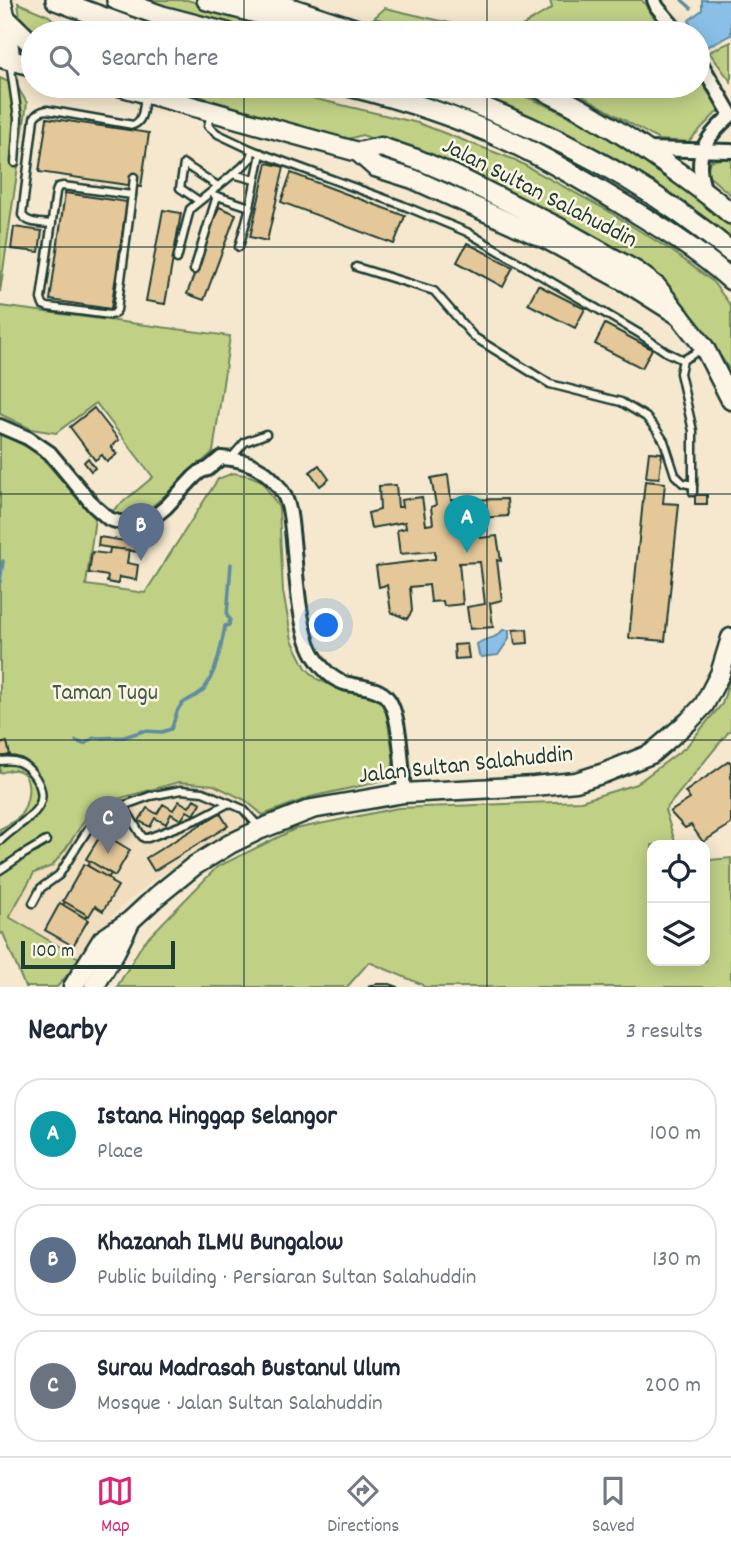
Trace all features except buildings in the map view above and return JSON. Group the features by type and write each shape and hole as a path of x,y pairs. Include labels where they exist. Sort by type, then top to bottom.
{"main road":[{"path":"56,0 113,21"},
{"path":"117,0 181,21"},
{"path":"207,0 280,19 309,7"},
{"path":"266,0 309,7 340,21"},
{"path":"3,7 21,30"},
{"path":"3,7 5,58"},
{"path":"390,98 442,113 545,159 663,229 731,280"},
{"path":"462,98 520,122 583,153 678,211 731,253"},
{"path":"563,98 606,122 705,191 731,214"}],"street":[{"path":"654,0 669,21"},
{"path":"705,191 699,169 701,150 711,135 731,115 710,79"},
{"name":"Jalan Sultan Salahuddin","path":"160,98 358,152 375,167 413,179 548,240 626,282 680,316 705,347 731,400"},
{"path":"645,149 731,151"},
{"path":"0,426 28,438 50,453 94,506 109,519 119,522 135,523 155,516 201,471 208,469 221,458 252,463 268,475 283,494 290,514 303,619 309,644 319,663 331,676 342,682 380,691 388,698 395,715 404,793"},
{"name":"Jalan Sultan Salahuddin","path":"74,987 102,940 130,921 194,866 261,829 312,809 404,793 576,782 651,754 704,705 720,674 731,638"},
{"name":"Jalan Sultan Salahuddin","path":"94,987 116,952 130,921"}],"lane":[{"path":"5,58 18,118 15,163"},
{"path":"52,224 31,222 25,220 22,215 34,118 41,111 47,110 133,125 141,120 145,98"},
{"path":"211,112 208,126 218,134 467,232 683,360"},
{"path":"194,270 213,195 218,186 251,158 253,150"},
{"path":"239,247 261,153"},
{"path":"199,201 180,188 184,164 218,186"},
{"path":"233,174 255,180"},
{"path":"132,195 58,187 41,299 43,305 98,314 114,314 117,310 132,195 134,177"},
{"path":"177,259 190,208 199,201 213,195 250,207"},
{"path":"356,267 434,291 474,337 550,384 621,402 646,417 664,441 678,480 693,489 693,431 680,373 683,360 705,347"},
{"path":"231,458 245,442 266,433"},
{"path":"0,761 17,761 25,765 39,783 42,792 37,811 0,841"},
{"path":"33,903 41,888 58,875 90,826 108,811 150,796 181,790 203,792 243,809 261,829"},
{"path":"123,805 141,835 148,838 200,818 229,803"},
{"path":"0,870 46,841"}],"shaded area":[{"path":"179,782 214,785 245,800 263,815 154,879 113,915 79,958 9,917 34,873 52,866 88,815 114,800"}],"green space":[{"path":"142,0 187,0 269,21 208,21"},
{"path":"550,0 642,0 657,21 530,21 552,8"},
{"path":"18,3 55,21 24,21 20,17"},
{"path":"385,8 441,21 385,21 374,18"},
{"path":"731,42 731,82 710,53"},
{"path":"0,78 17,86 21,98 27,103 0,292"},
{"path":"710,95 720,109 688,142 659,140 587,98 710,98"},
{"path":"204,98 312,98 418,123 515,160 605,209 672,251 712,281 731,306 731,371 682,303 634,261 422,155 362,135 342,141"},
{"path":"481,98 529,98 626,147 684,183 731,224 731,240 661,187 616,159 576,138"},
{"path":"731,157 731,195 706,174 710,161"},
{"path":"0,306 230,336 213,452 144,514 124,516 111,512 153,477 96,403 56,433 31,429 0,414"},
{"name":"Taman Tugu","path":"0,433 37,452 95,518 86,585 145,593 218,479 233,473 262,481 279,508 283,592 292,640 306,668 317,679 343,691 371,694 380,700 386,712 394,759 391,773 383,781 310,797 263,815 245,800 214,785 179,782 114,800 88,815 52,866 34,873 9,917 79,958 57,987 25,987 3,933 0,934 0,829 23,812 28,783 22,772 14,770 0,773"},
{"path":"731,675 731,729 665,810 674,840 647,840 647,966 710,966 710,860 731,858 731,987 424,987 369,962 347,987 117,987 143,943 217,867 295,829 398,808 581,801 636,784 686,747 722,704"}],"water":[{"path":"702,0 731,0 731,35 710,46 710,21 689,20 702,10"},
{"path":"503,630 509,630 509,639 498,655 479,655 477,644"}],"waterway":[{"path":"682,0 691,8"},
{"path":"0,582 3,561"},
{"path":"97,738 124,737 143,731 162,732 171,729 180,707 204,689 215,667 225,626 229,625 230,619 227,616 231,564"},
{"path":"76,741 84,744 94,738"}],"place":[{"name":"Istana Hinggap Selangor","path":"467,553"},
{"name":"Khazanah ILMU Bungalow","path":"141,561"},
{"name":"Surau Madrasah Bustanul Ulum","path":"108,854"}]}
